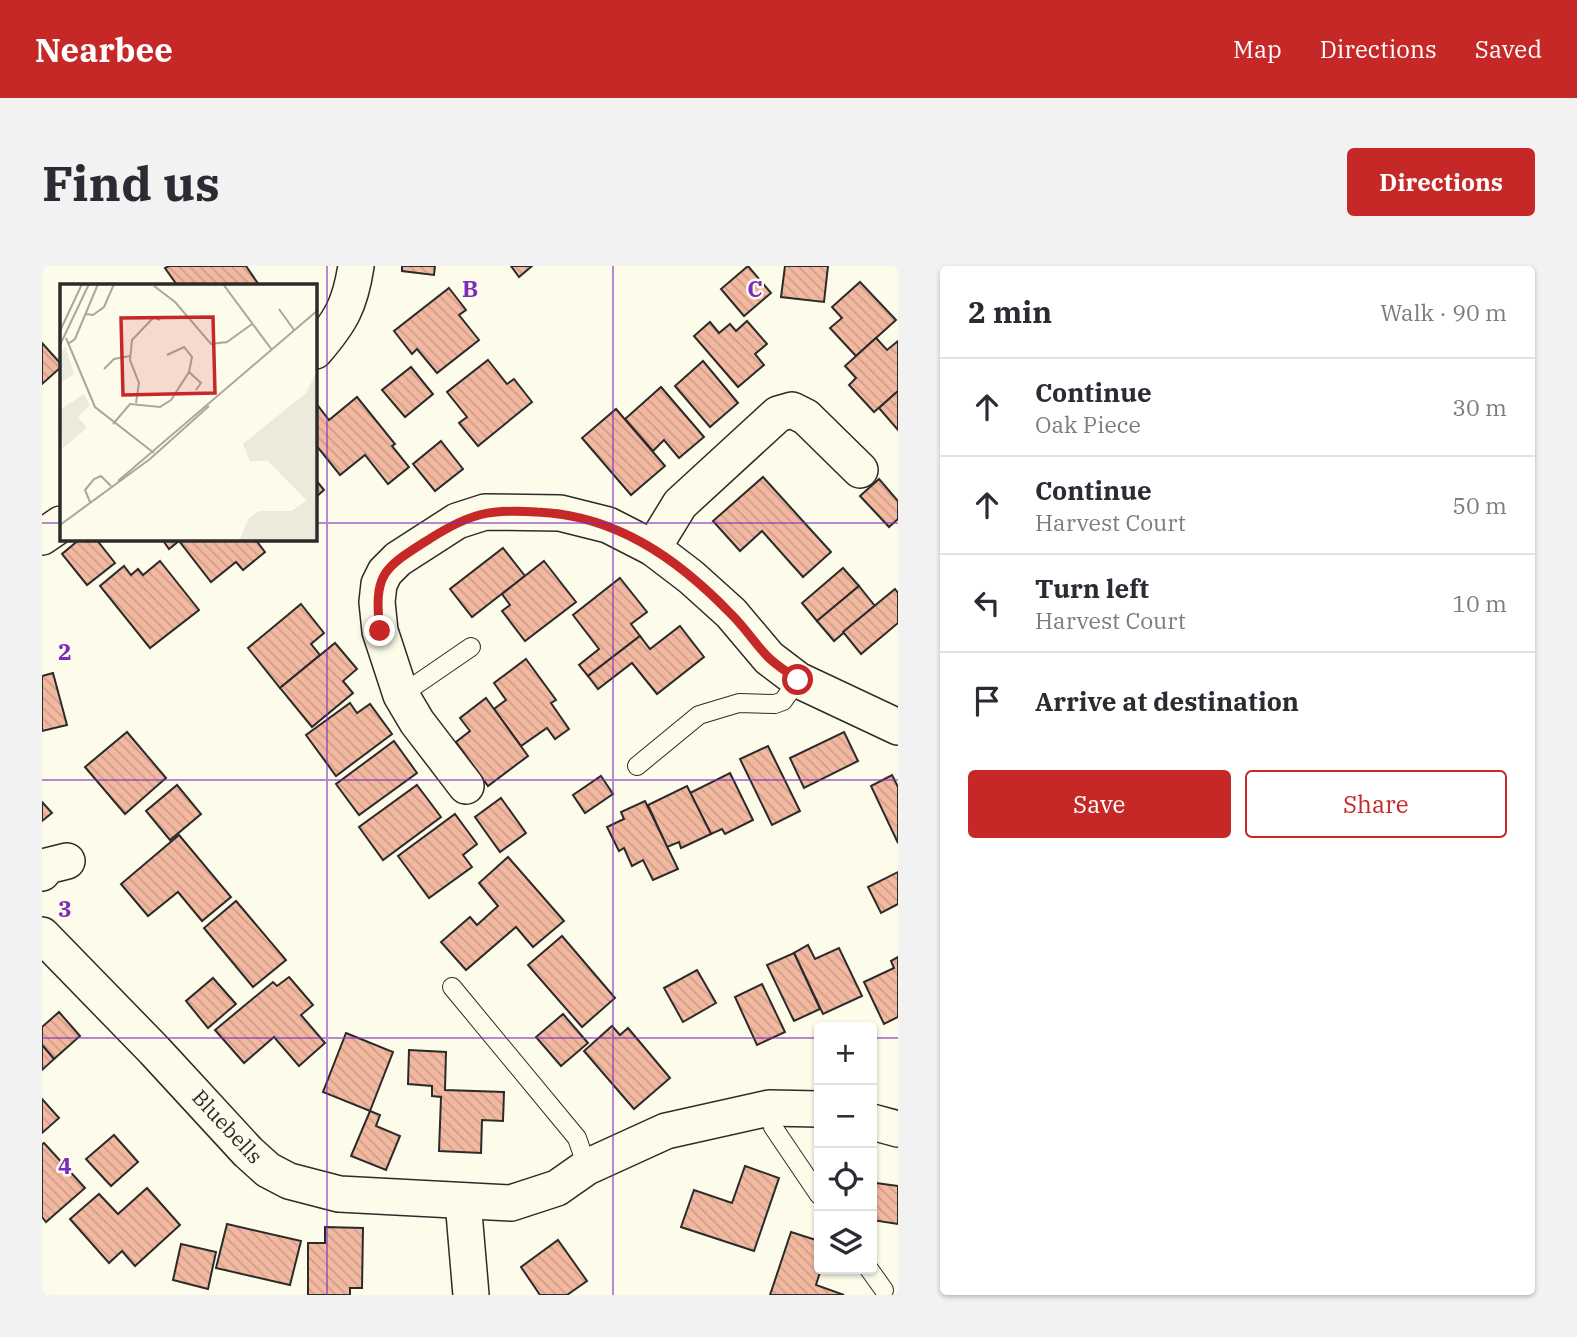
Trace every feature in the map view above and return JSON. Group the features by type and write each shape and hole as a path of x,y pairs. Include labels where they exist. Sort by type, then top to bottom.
{"street":[{"path":"317,349 333,331 352,295 356,266"},
{"path":"653,548 680,504 778,414 792,410 806,417 860,470"},
{"path":"466,786 417,722 401,695 380,631 377,602 379,584 385,572 398,559 457,521 485,512 560,513 608,525 653,548 731,613 769,658 798,680 898,727"},
{"path":"42,537 60,525"},
{"name":"Bluebells","path":"42,935 268,1170 289,1181 339,1194 511,1203 557,1188 587,1167 666,1131 769,1108 814,1109"},
{"path":"877,1123 898,1129"},
{"path":"463,1202 471,1295"}],"lane":[{"path":"401,695 471,647"},
{"path":"637,766 699,715 739,703 775,704 783,701 798,680"},
{"path":"452,987 577,1138 587,1167"},
{"path":"769,1108 773,1127 814,1188"},
{"path":"873,1274 884,1290"}],"building":[{"path":"246,266 258,284 176,284 165,268"},
{"path":"402,266 435,266 434,275 402,271"},
{"path":"511,266 532,266 519,277"},
{"path":"748,266 771,293 744,316 721,289"},
{"path":"785,266 828,266 824,302 781,297"},
{"path":"860,282 896,320 856,356 830,328 842,318 832,307"},
{"path":"449,288 466,310 459,315 479,340 437,373 417,349 412,354 394,331"},
{"path":"747,321 767,344 755,354 764,365 738,387 694,336 710,322 719,333 730,324 736,331"},
{"path":"876,338 887,350 898,341 898,391 874,412 849,385 856,378 845,366"},
{"path":"42,343 60,363 60,368 42,384"},
{"path":"488,360 507,384 514,379 532,402 478,446 459,423 467,417 447,392"},
{"path":"703,361 738,403 710,427 675,386"},
{"path":"411,367 433,394 405,417 382,390"},
{"path":"661,387 704,437 679,458 664,440 653,451 625,419"},
{"path":"898,391 898,430 879,408"},
{"path":"357,397 395,444 392,446 409,467 388,484 365,455 340,475 317,446 317,405 329,420"},
{"path":"616,409 665,466 631,495 582,438"},
{"path":"441,441 463,469 435,491 413,464"},
{"path":"763,477 831,552 803,577 762,531 740,551 713,521"},
{"path":"879,479 898,501 898,519 889,527 860,496"},
{"path":"317,481 324,490 317,496"},
{"path":"78,541 98,541 115,563 87,585 62,554"},
{"path":"163,541 179,541 169,549"},
{"path":"179,541 257,541 265,552 243,570 236,562 211,582"},
{"path":"503,548 525,576 472,617 450,589"},
{"path":"160,561 199,610 150,648 100,586 124,566 131,575 138,569 143,575"},
{"path":"544,561 576,602 525,641 502,611 510,605 502,594"},
{"path":"843,568 859,586 817,621 802,603"},
{"path":"620,578 647,612 631,624 640,636 588,676 579,665 599,649 573,615"},
{"path":"859,586 875,606 834,641 817,621"},
{"path":"895,589 898,593 898,623 861,654 843,632"},
{"path":"301,604 324,633 311,644 320,655 280,688 248,648"},
{"path":"680,626 704,657 657,694 632,663 598,689 588,676 640,636 650,649"},
{"path":"335,643 357,669 343,681 353,693 312,727 280,688"},
{"path":"526,659 556,700 551,703 569,729 555,739 547,728 521,746 494,709 506,700 494,683"},
{"path":"53,673 67,725 42,731 42,676"},
{"path":"486,698 528,756 488,786 456,742 470,731 460,718"},
{"path":"350,703 357,713 370,704 392,734 336,776 306,735"},
{"path":"127,732 166,778 125,814 85,767"},
{"path":"844,732 858,761 804,788 790,758"},
{"path":"394,741 417,773 359,815 336,784"},
{"path":"768,746 800,811 772,825 740,759"},
{"path":"730,773 753,820 725,834 722,829 711,834 690,793"},
{"path":"892,775 898,787 898,843 871,786"},
{"path":"601,776 613,794 585,813 573,795"},
{"path":"177,785 201,814 170,840 146,811"},
{"path":"417,785 441,817 383,860 359,827"},
{"path":"687,786 711,834 681,848 679,842 667,847 648,805"},
{"path":"501,798 526,833 500,852 475,817"},
{"path":"645,801 678,869 653,880 643,860 632,866 624,848 619,851 607,827 624,819 621,812"},
{"path":"42,802 52,813 42,821"},
{"path":"455,814 477,844 463,855 472,867 429,898 398,856"},
{"path":"179,835 231,897 202,921 178,892 148,916 121,884"},
{"path":"508,857 564,921 533,947 516,927 466,970 441,942 470,917 477,925 498,906 479,883"},
{"path":"898,872 898,904 881,913 868,887"},
{"path":"236,901 286,960 253,987 204,928"},
{"path":"562,936 615,998 582,1027 528,965"},
{"path":"808,945 815,959 839,948 862,996 823,1014 794,953"},
{"path":"794,953 820,1009 794,1021 767,965"},
{"path":"898,957 898,1017 884,1024 864,982 894,968 891,961"},
{"path":"697,970 716,1003 683,1022 664,988"},
{"path":"289,977 313,1005 301,1015 325,1043 299,1066 274,1037 244,1063 215,1030 273,982 277,986"},
{"path":"213,978 236,1004 208,1028 186,1001"},
{"path":"762,984 785,1032 757,1045 735,997"},
{"path":"59,1012 80,1036 54,1059 42,1045 42,1027"},
{"path":"563,1014 588,1043 561,1066 536,1037"},
{"path":"612,1026 620,1035 628,1028 670,1078 634,1109 584,1051"},
{"path":"346,1033 393,1052 370,1111 323,1092"},
{"path":"42,1045 54,1059 42,1070"},
{"path":"409,1050 446,1052 445,1090 504,1092 503,1121 482,1120 481,1153 439,1151 441,1097 432,1096 432,1086 408,1084"},
{"path":"42,1099 59,1118 42,1133"},
{"path":"370,1111 380,1115 376,1126 400,1136 386,1170 351,1156"},
{"path":"114,1135 138,1162 111,1186 86,1159"},
{"path":"44,1143 85,1188 46,1222 42,1217"},
{"path":"745,1166 779,1178 754,1251 681,1227 694,1190 732,1203"},
{"path":"877,1183 898,1186 898,1224 877,1221"},
{"path":"147,1188 180,1225 135,1266 122,1251 109,1263 70,1219 99,1194 118,1214"},
{"path":"227,1224 301,1241 290,1285 216,1268"},
{"path":"325,1227 363,1228 362,1288 350,1288 350,1295 308,1295 308,1243 325,1243"},
{"path":"791,1232 814,1239 814,1274 819,1274 816,1285 844,1295 770,1295"},
{"path":"558,1240 587,1281 567,1295 540,1295 521,1267"},
{"path":"181,1244 216,1252 208,1289 173,1280"}],"route":[{"path":"380,631 377,602 379,584 385,572 398,559 457,521 485,512 560,513 608,525 653,548 731,613 769,658 798,680"}]}
